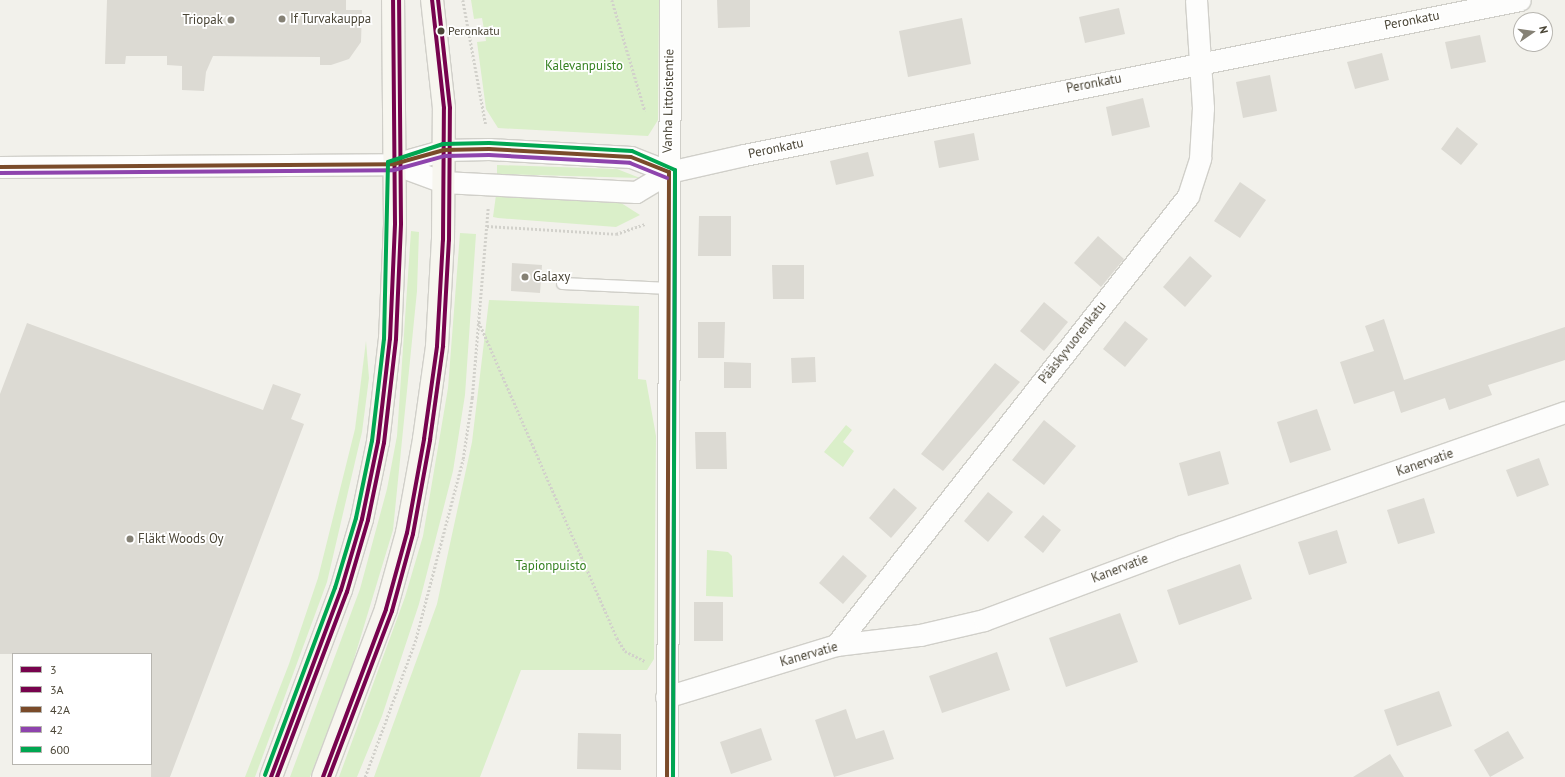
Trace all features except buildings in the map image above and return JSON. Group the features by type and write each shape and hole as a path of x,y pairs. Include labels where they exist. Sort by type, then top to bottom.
{"main road":[{"path":"271,777 341,590 362,519 378,442 390,339 394,164 393,0"},
{"path":"323,777 372,650 407,533 437,346 444,150 441,68 432,0"}],"street":[{"name":"Vanha Littoistentie","path":"667,777 666,697 669,288 668,141 670,0"},
{"name":"Pääskyvuorenkatu","path":"836,646 1188,196 1200,158 1203,108 1196,0"},
{"name":"Peronkatu","path":"394,164 443,182 636,192 669,172 1199,63 1520,0"},
{"name":"Peronkatu","path":"0,167 394,164 444,150 512,150 631,157 669,172"},
{"name":"Kanervatie","path":"666,697 836,646 920,635 984,620 1182,546 1565,412"}],"lane":[{"path":"562,283 669,288"}],"path":[{"path":"612,0 640,103 654,126 668,141"},
{"path":"487,226 616,234 647,223 668,221"},
{"path":"479,321 617,638 625,651 650,663"}],"green space":[{"name":"Kalevanpuisto","path":"471,0 659,0 658,120 648,136 498,128 486,109 477,42 486,41 482,18 474,19"},
{"path":"497,165 617,169 640,178 497,174"},
{"path":"496,195 618,201 640,215 616,227 498,218 493,217"},
{"path":"411,231 419,232 417,291 393,530 351,669 310,777 290,777 360,589 387,489 397,436"},
{"path":"460,233 476,234 465,395 453,471 419,604 382,716 357,777 339,777 405,597 423,536 448,388"},
{"name":"Tapionpuisto","path":"489,300 639,306 638,379 646,380 656,436 654,659 647,670 521,670 480,777 374,777 437,604 472,442"},
{"path":"366,341 369,378 362,432 327,582 255,777 245,777 289,664 318,578 355,429"},
{"path":"846,425 852,430 843,442 854,451 843,467 824,452"},
{"path":"707,550 728,552 732,556 733,597 706,596"}],"transit line":[{"name":"3","path":"271,777 341,590 362,519 378,442 390,339 395,223 393,0"},
{"name":"3A","path":"277,777 347,592 368,520 384,443 396,339 401,223 399,0"},
{"name":"3","path":"323,777 386,609 407,533 424,439 437,346 443,240 444,108 432,0"},
{"name":"3A","path":"329,777 392,611 413,534 430,440 443,346 449,240 450,108 438,0"},
{"name":"600","path":"265,775 335,588 356,518 372,441 384,339 388,162 443,144 489,143 632,151 675,170 673,777"},
{"name":"42A","path":"0,167 394,164 444,150 489,149 631,157 669,172"},
{"name":"42","path":"0,173 394,170 445,156 489,155 630,163 667,178"},
{"name":"42A","path":"667,777 669,172"},
{"name":"42","path":"673,777 675,172"}],"place":[{"name":"If Turvakauppa","path":"282,19"},
{"name":"Triopak","path":"231,20"},
{"name":"Peronkatu","path":"441,31"},
{"name":"Galaxy","path":"525,277"},
{"name":"Fläkt Woods Oy","path":"130,539"}]}
